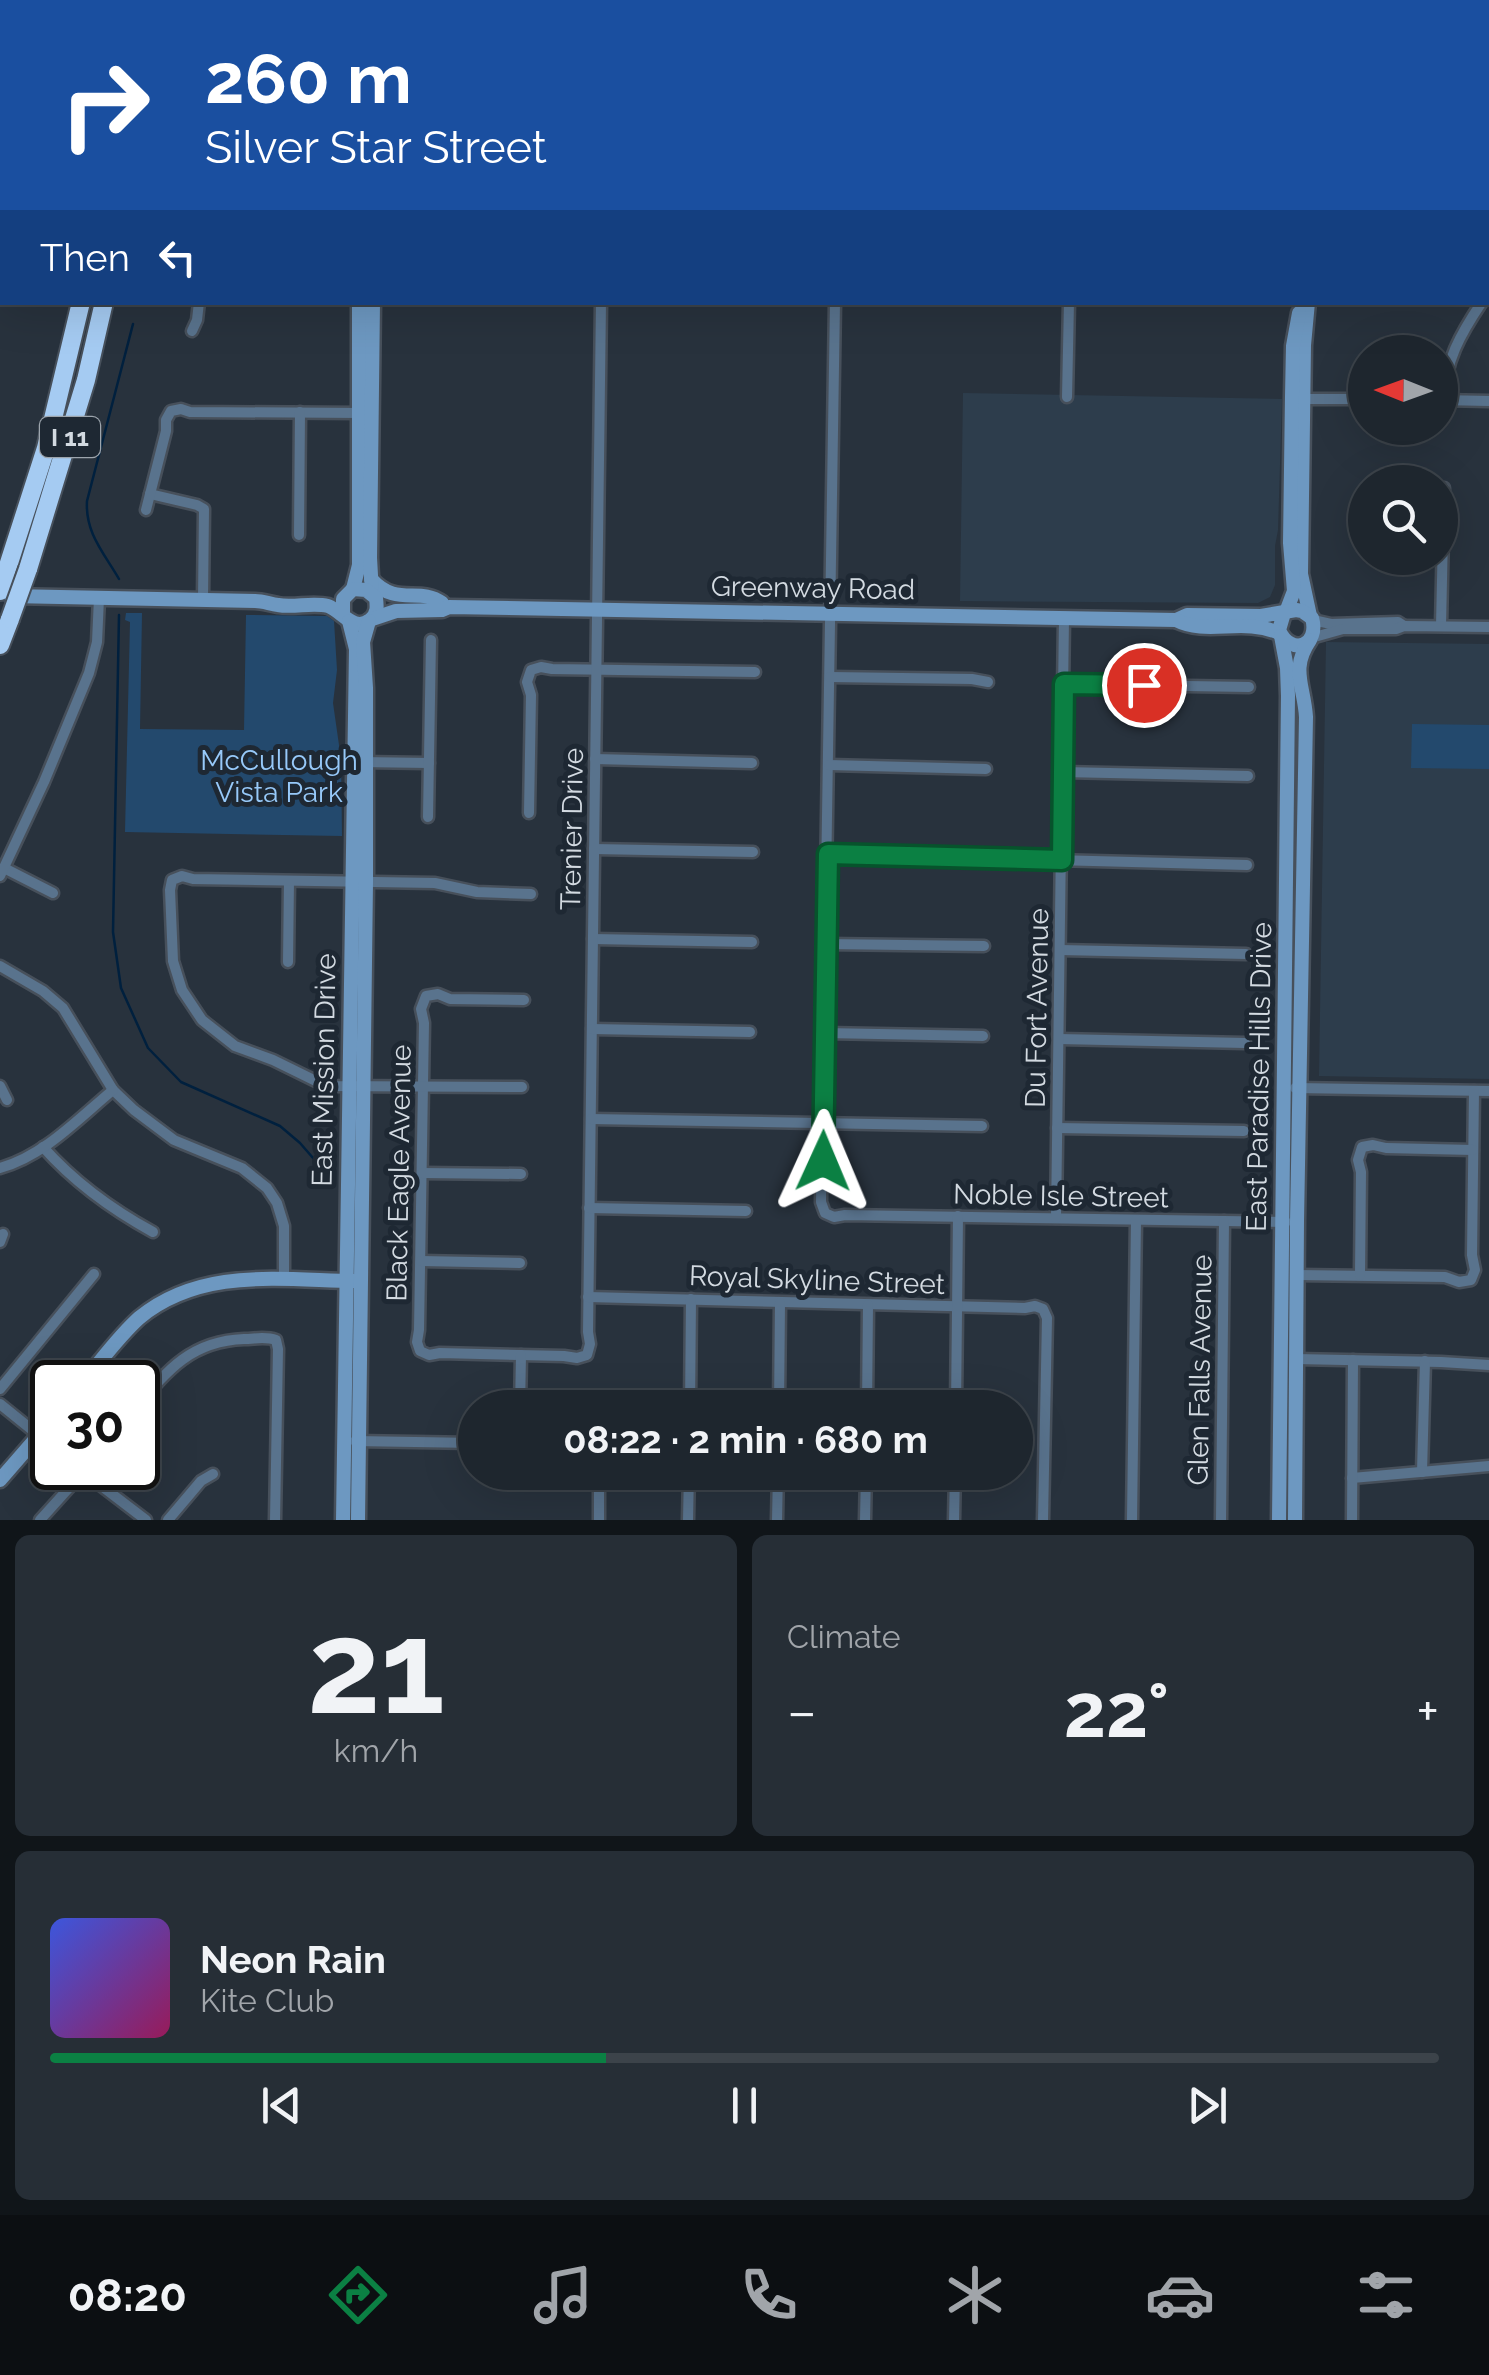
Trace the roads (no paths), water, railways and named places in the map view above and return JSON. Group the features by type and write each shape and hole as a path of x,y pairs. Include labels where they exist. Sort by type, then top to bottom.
{"highway":[{"name":"I 11","path":"0,593 46,448 80,305"},
{"name":"I 11","path":"0,645 82,396 103,305"}],"street":[{"path":"192,331 199,305"},
{"path":"0,593 265,601 276,605 325,606 360,624 371,620 377,608 359,305"},
{"path":"346,618 341,604 350,591 360,560 373,305"},
{"name":"Trenier Drive","path":"521,1355 577,1358 587,1355 590,1344 601,305"},
{"path":"824,1123 835,305"},
{"path":"1067,397 1068,305"},
{"path":"1305,305 1290,552 1294,586 1293,597 1279,624 1280,634 1288,644 1300,646 1344,629 1489,627"},
{"path":"1458,341 1480,305"},
{"path":"1298,399 1348,399"},
{"path":"1298,399 1301,574 1314,629 1310,639"},
{"path":"1458,400 1489,401"},
{"path":"146,510 171,411 365,413"},
{"path":"299,535 300,412"},
{"path":"150,494 204,509 203,599"},
{"path":"1441,626 1442,575"},
{"path":"265,601 276,597 320,597 361,588 373,590"},
{"name":"Greenway Road","path":"373,590 395,604 1176,620 1187,615 1285,613"},
{"path":"54,893 2,872 89,673 98,642 99,598"},
{"name":"Greenway Road","path":"371,620 396,610 442,610 445,605"},
{"path":"1285,613 1296,610 1328,624 1398,622 1404,626"},
{"name":"East Mission Drive","path":"343,1520 351,1441 359,882 356,648 346,618"},
{"name":"Du Fort Avenue","path":"1056,1218 1064,618"},
{"name":"East Mission Drive","path":"359,762 366,688 362,642 371,620"},
{"name":"Greenway Road","path":"1176,620 1186,625 1258,625 1280,634"},
{"name":"East Paradise Hills Drive","path":"1280,634 1288,675 1292,1088"},
{"name":"East Paradise Hills Drive","path":"1279,1520 1306,717 1298,664 1310,639"},
{"path":"428,817 431,640"},
{"path":"529,813 531,695 527,682 531,670 541,667 755,672"},
{"path":"830,676 988,682"},
{"path":"1064,684 1249,688"},
{"path":"595,759 752,763"},
{"path":"359,762 429,763"},
{"path":"829,766 986,768"},
{"path":"1062,772 1248,776"},
{"path":"594,849 752,852"},
{"path":"828,854 1247,865"},
{"path":"522,1087 317,1084 286,1066 235,1046 202,1020 182,990 173,961 170,890 172,880 182,876 436,884 477,892 531,894"},
{"path":"288,962 289,881"},
{"path":"593,939 752,942"},
{"path":"826,944 984,946"},
{"path":"1060,950 1246,954"},
{"path":"0,966 63,1008 113,1090 134,1110 174,1140 242,1168 266,1188 284,1226 284,1280"},
{"name":"Black Eagle Avenue","path":"521,1355 429,1355 420,1352 417,1342 424,1023 421,1009 426,996 438,994 450,998 524,1000"},
{"path":"592,1029 750,1032"},
{"path":"825,1033 983,1036"},
{"path":"1058,1039 1245,1042"},
{"path":"0,1086 7,1100"},
{"path":"1292,1088 1489,1091"},
{"path":"0,1168 43,1147 113,1090"},
{"path":"1297,1275 1471,1280 1474,1091"},
{"path":"591,1119 982,1126"},
{"name":"Noble Isle Street","path":"824,1123 821,1202 824,1213 834,1216 1289,1222"},
{"path":"1058,1128 1244,1131"},
{"path":"1360,1276 1362,1172 1358,1160 1362,1147 1373,1144 1386,1148 1472,1150"},
{"path":"43,1147 83,1188 153,1232"},
{"path":"422,1173 520,1174"},
{"path":"590,1208 746,1211"},
{"path":"956,1390 958,1216"},
{"path":"1132,1520 1136,1220"},
{"name":"Glen Falls Avenue","path":"1221,1520 1224,1222"},
{"name":"East Paradise Hills Drive","path":"1289,1222 1297,1275 1295,1520"},
{"path":"421,1261 520,1263"},
{"path":"0,1388 94,1274"},
{"path":"102,1360 130,1327 168,1299 194,1288 221,1281 353,1281"},
{"name":"Royal Skyline Street","path":"588,1297 780,1304 1035,1306 1044,1310 1047,1318 1043,1520"},
{"path":"690,1390 691,1299"},
{"path":"778,1390 780,1304"},
{"path":"867,1390 868,1305"},
{"path":"160,1381 176,1363 202,1348 234,1340 276,1340 275,1520"},
{"path":"520,1390 521,1355"},
{"path":"1296,1359 1489,1366"},
{"path":"1352,1520 1353,1360"},
{"path":"1422,1472 1425,1361"},
{"path":"0,1404 30,1428"},
{"path":"351,1441 458,1442"},
{"name":"East Mission Drive","path":"351,1441 358,1520"},
{"path":"0,1480 30,1447"},
{"path":"1352,1478 1489,1466"},
{"path":"168,1520 201,1480 213,1474"},
{"path":"40,1520 65,1490"},
{"path":"109,1490 146,1520"},
{"path":"598,1520 599,1490"},
{"path":"688,1520 689,1490"},
{"path":"777,1520 778,1490"},
{"path":"865,1520 866,1490"},
{"path":"954,1520 955,1490"}],"waterway":[{"path":"119,579 92,533 87,501 133,324"},
{"path":"119,615 113,932 121,988 148,1048 181,1082 280,1126 333,1181"}],"park label":[{"name":"McCullough Vista Park","path":"279,776"}]}
